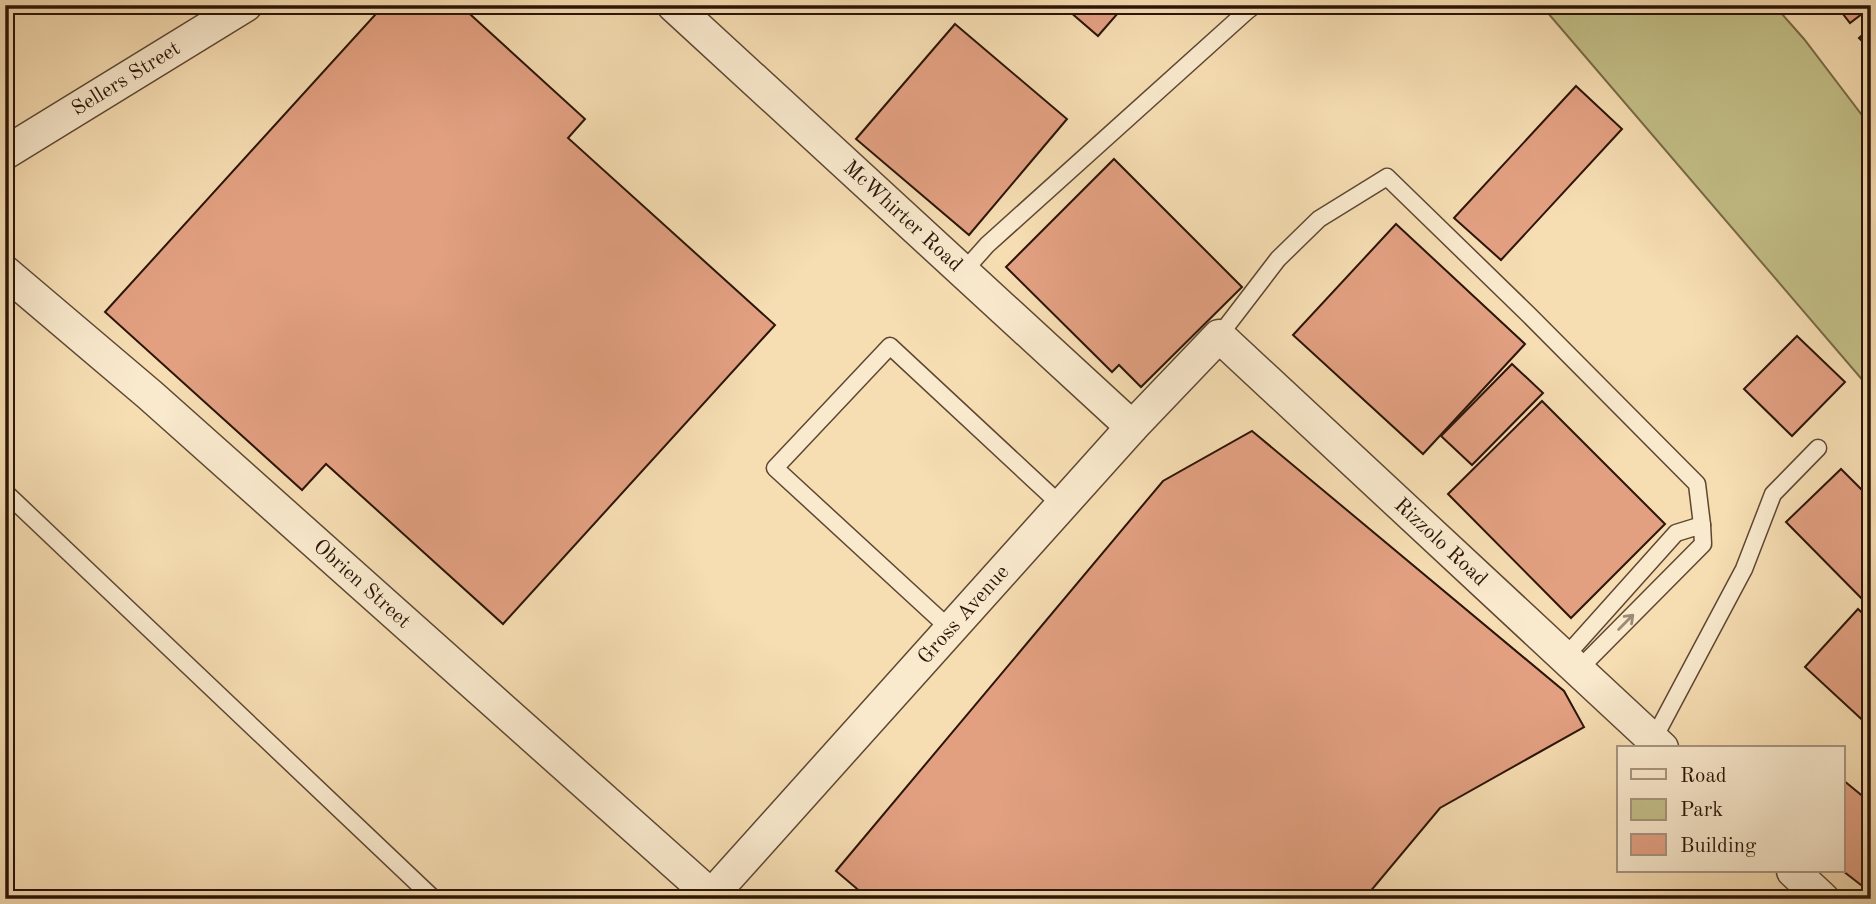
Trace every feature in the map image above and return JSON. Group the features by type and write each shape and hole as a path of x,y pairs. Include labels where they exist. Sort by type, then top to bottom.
{"street":[{"name":"Sellers Street","path":"5,153 246,5"},
{"name":"McWhirter Road","path":"673,5 1132,426"},
{"name":"Obrien Street","path":"5,272 150,395 712,898"},
{"name":"Gross Avenue","path":"712,898 1132,426 1219,336"},
{"name":"Rizzolo Road","path":"1219,336 1657,744"},
{"path":"1794,872 1824,899"}],"lane":[{"path":"963,272 988,245 1255,5"},
{"path":"1219,336 1278,259 1319,219 1387,177 1697,484 1703,544 1571,664"},
{"path":"950,629 775,468 890,345 1062,506"},
{"path":"1657,744 1744,569 1773,494 1818,448"},
{"path":"5,492 434,899"},
{"path":"1571,664 1676,533 1702,525"}],"green space":[{"path":"1541,5 1774,5 1804,39 1871,127 1871,390"}],"building":[{"path":"384,5 460,5 585,119 568,138 775,325 503,624 326,464 302,490 105,312"},
{"path":"1062,5 1125,5 1098,36"},
{"path":"1836,5 1871,5 1871,7 1850,23"},
{"path":"955,24 1067,119 969,235 856,139"},
{"path":"1871,27 1871,50 1859,38"},
{"path":"1576,86 1622,129 1501,260 1454,218"},
{"path":"1114,159 1242,287 1141,387 1119,365 1112,372 1006,267"},
{"path":"1396,224 1525,344 1423,454 1293,335"},
{"path":"1797,336 1845,382 1792,436 1744,389"},
{"path":"1512,364 1543,393 1472,465 1441,436"},
{"path":"1542,401 1665,524 1571,618 1448,494"},
{"path":"1252,431 1564,691 1584,727 1440,808 1364,899 869,899 836,871 1163,481"},
{"path":"1841,469 1871,499 1871,608 1786,522"},
{"path":"1858,609 1871,621 1871,728 1805,667"},
{"path":"1844,781 1871,803 1870,892 1844,872"}]}
